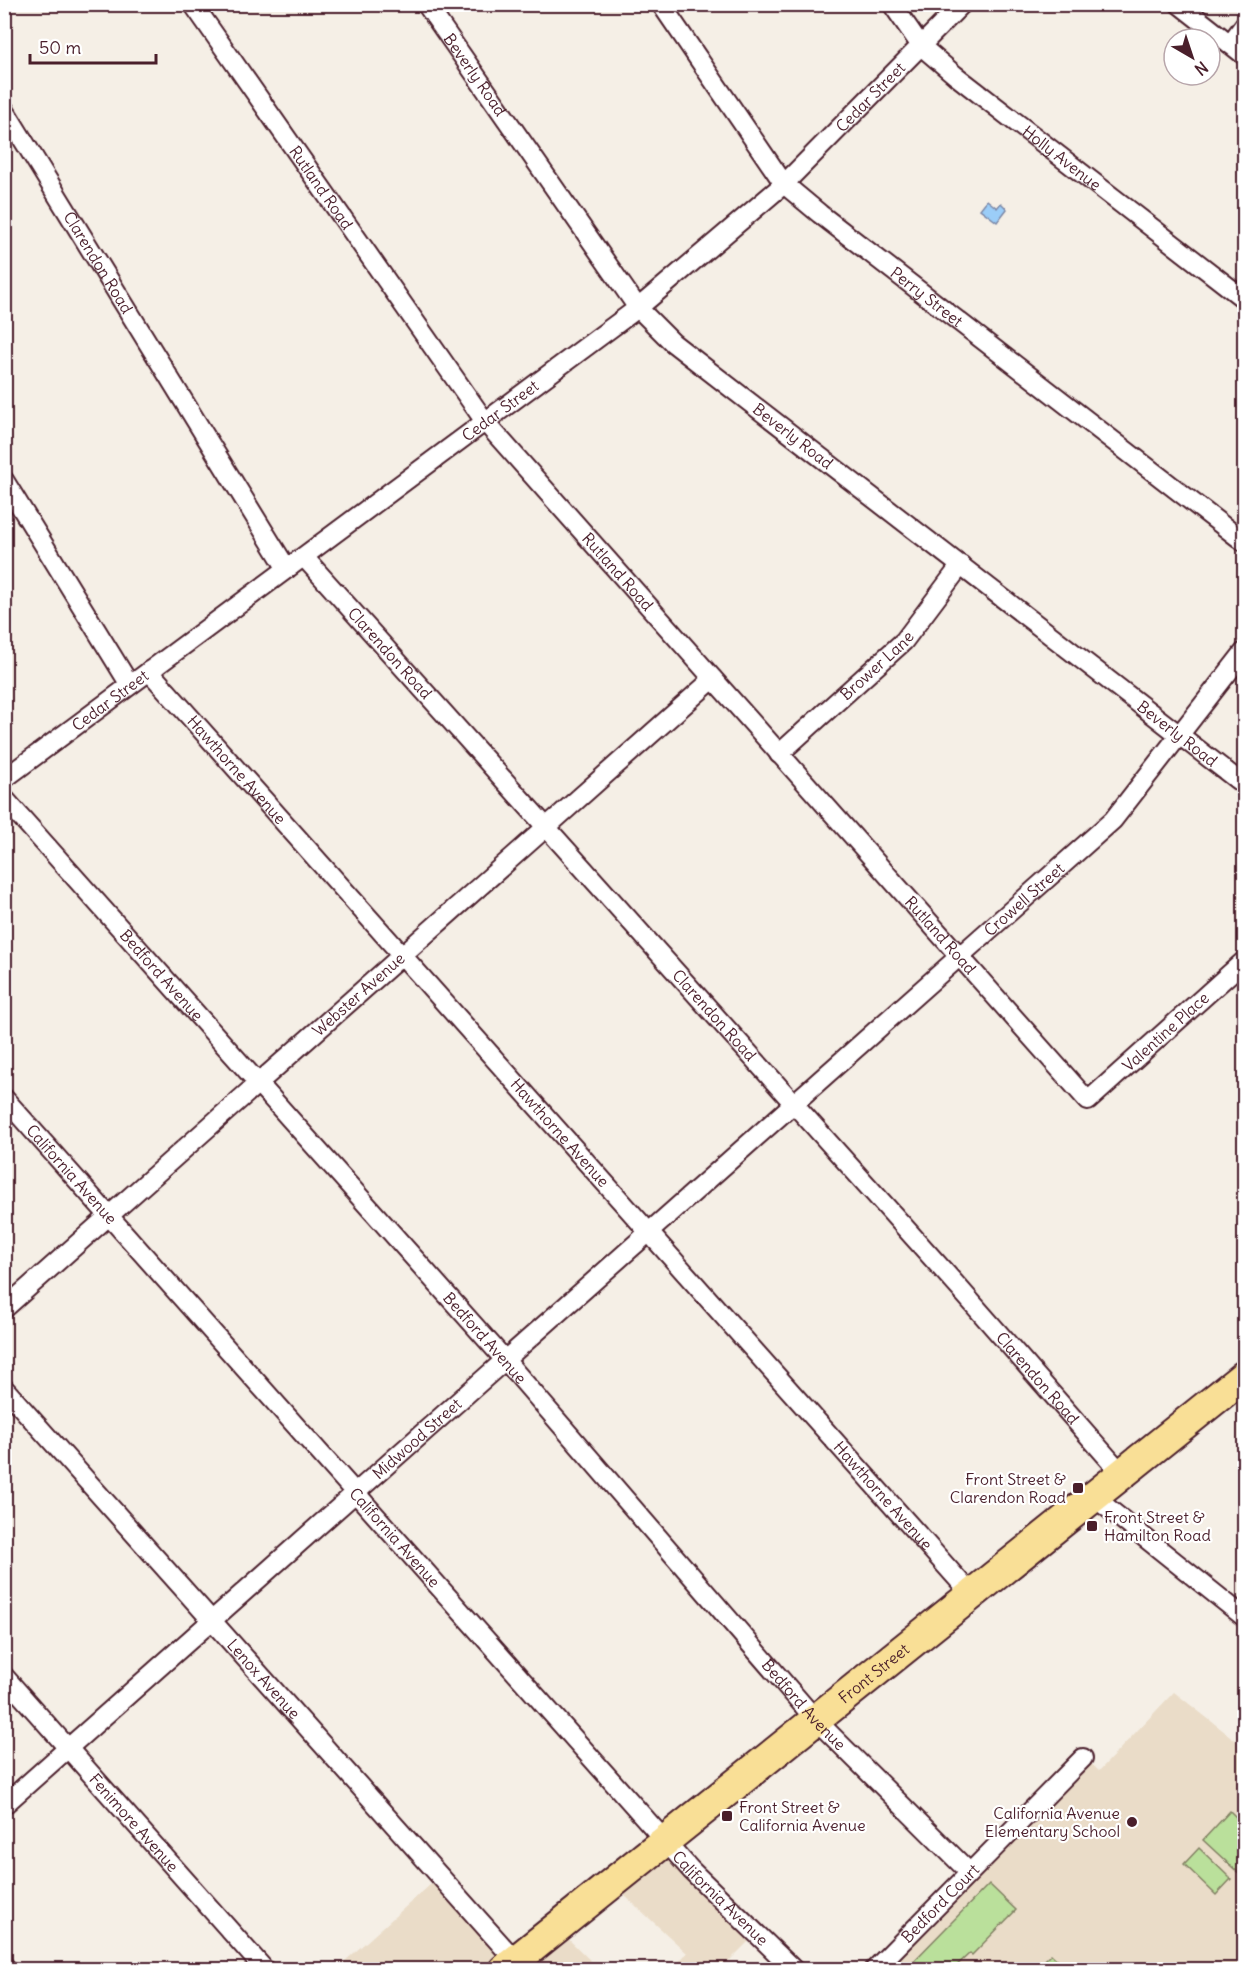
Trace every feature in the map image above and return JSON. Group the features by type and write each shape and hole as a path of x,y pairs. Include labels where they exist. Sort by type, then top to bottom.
{"main road":[{"name":"Front Street","path":"514,1966 665,1840 1245,1376"}],"street":[{"name":"Rutland Road","path":"193,4 486,423 1088,1101"},
{"name":"Beverly Road","path":"426,4 638,308 673,343 1245,785"},
{"name":"Perry Street","path":"661,4 784,184 1245,542"},
{"name":"Holly Avenue","path":"892,4 921,46 955,75 1245,299"},
{"name":"Cedar Street","path":"4,779 638,308 784,184 962,4"},
{"path":"1179,4 1237,50 1245,25"},
{"name":"Clarendon Road","path":"4,108 287,569"},
{"path":"4,480 130,685"},
{"name":"Clarendon Road","path":"304,557 960,1289 1122,1474"},
{"name":"Brower Lane","path":"779,754 904,641 961,565"},
{"name":"Crowell Street","path":"720,1169 1113,819 1245,652"},
{"name":"Hawthorne Avenue","path":"149,671 971,1594"},
{"name":"Webster Avenue","path":"4,1309 712,679"},
{"name":"Bedford Avenue","path":"4,798 505,1360 815,1719 969,1872"},
{"name":"Valentine Place","path":"1088,1101 1245,961"},
{"name":"California Avenue","path":"4,1098 692,1870 794,1970"},
{"name":"Midwood Street","path":"4,1805 720,1169"},
{"name":"Lenox Avenue","path":"4,1388 212,1620 514,1966"},
{"path":"1094,1497 1245,1617"},
{"name":"Fenimore Avenue","path":"4,1677 265,1970"},
{"name":"Bedford Court","path":"874,1970 1083,1758"},
{"path":"4,1966 8,1970"}],"shaded area":[{"name":"California Avenue Elementary School","path":"1174,1692 1244,1747 1244,1969 874,1970 1084,1757 1099,1771"},
{"path":"665,1840 757,1933 721,1969 672,1969 687,1953 611,1883"},
{"path":"440,1876 515,1960 556,1927 599,1969 335,1970"}],"green space":[{"path":"1230,1811 1244,1825 1244,1878 1203,1840"},
{"path":"1199,1848 1231,1879 1216,1895 1184,1864"},
{"path":"989,1884 1016,1910 972,1955 970,1953 953,1969 906,1969"},
{"path":"1051,1954 1067,1969 1036,1969"}],"water":[{"path":"987,200 997,208 1001,203 1007,209 997,222 980,209"}],"place":[{"name":"Front Street & Clarendon Road","path":"1078,1488"},
{"name":"Front Street & Hamilton Road","path":"1092,1526"},
{"name":"Front Street & California Avenue","path":"727,1816"},
{"name":"California Avenue Elementary School","path":"1132,1822"}]}
